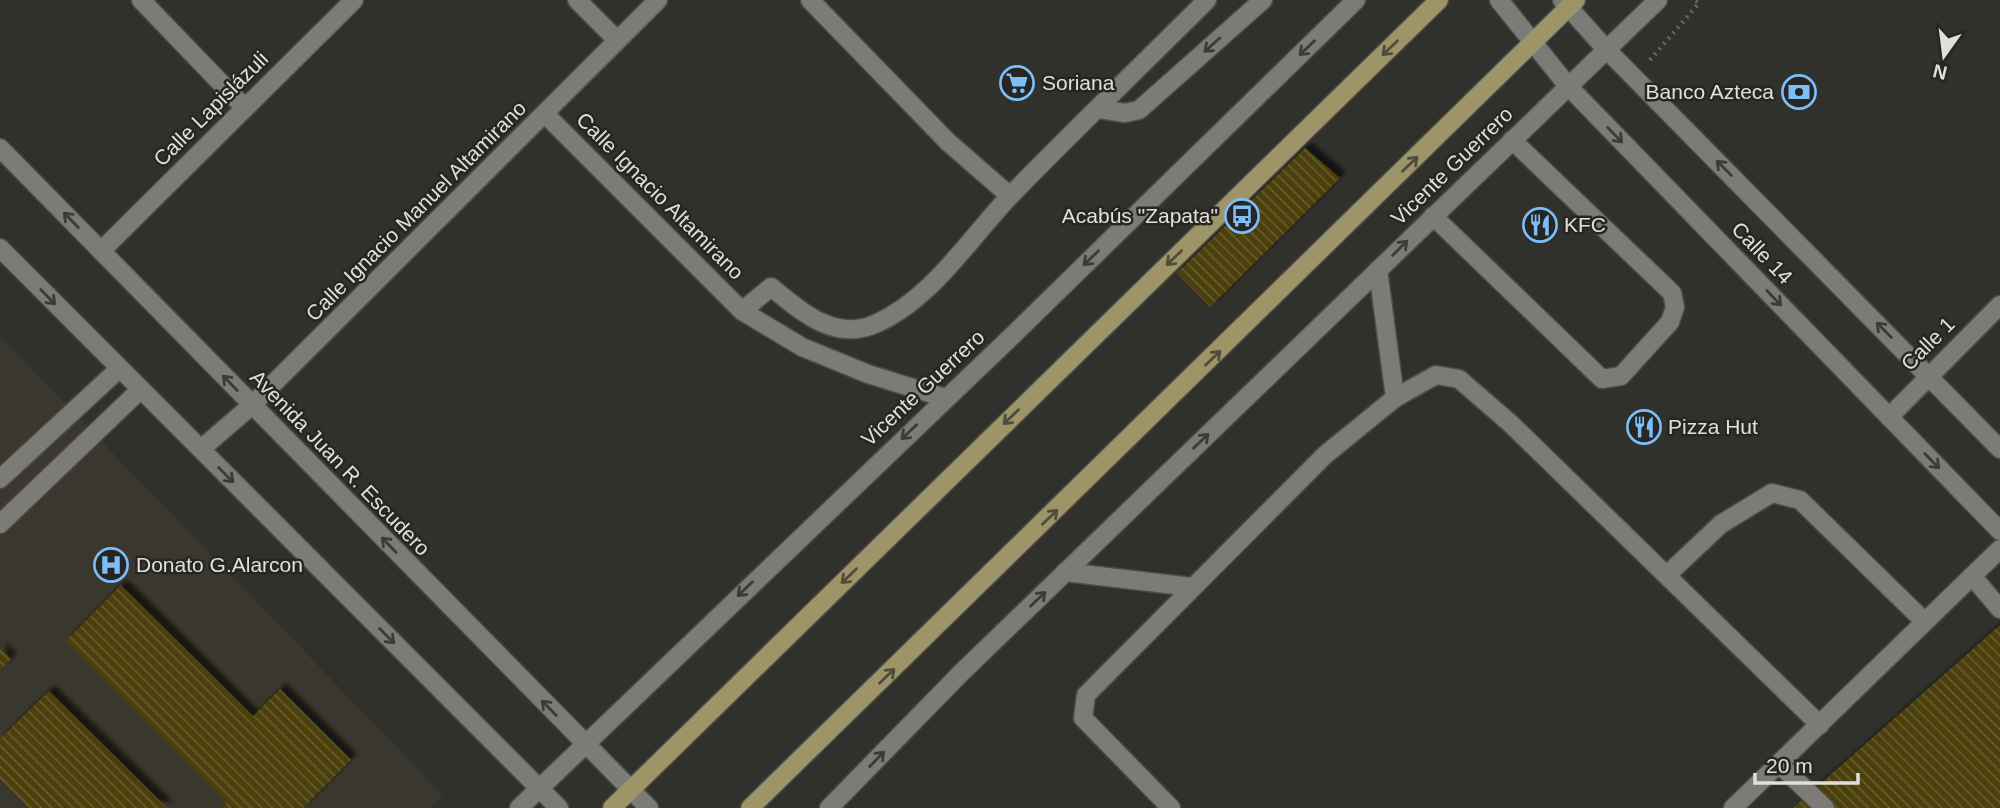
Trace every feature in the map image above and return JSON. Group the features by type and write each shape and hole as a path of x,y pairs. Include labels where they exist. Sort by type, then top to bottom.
{"main road":[{"path":"141,0 244,107"},
{"name":"Calle Lapislázuli","path":"101,251 354,0"},
{"path":"577,0 617,40"},
{"name":"Calle Ignacio Manuel Altamirano","path":"201,449 252,405 546,115 658,0"},
{"path":"810,0 948,142 1010,196"},
{"path":"742,311 771,287 810,318 839,329 874,325 918,297 1010,196 1207,0"},
{"path":"1099,109 1125,113 1139,110 1263,0"},
{"name":"Vicente Guerrero","path":"519,808 1356,0"},
{"path":"612,808 1438,0"},
{"name":"Calle 14","path":"1499,0 1568,86 2000,531"},
{"name":"Vicente Guerrero","path":"829,808 1065,572 1605,48 1658,0"},
{"path":"750,808 1534,43 1568,3"},
{"name":"Calle 14","path":"1568,3 1605,48 2000,449"},
{"name":"Calle Ignacio Altamirano","path":"546,115 742,311 802,347 869,374 945,398"},
{"path":"1433,216 1602,379 1621,376 1670,322 1675,307 1672,293 1512,140"},
{"name":"Avenida Juan R. Escudero","path":"0,148 649,808"},
{"path":"0,248 559,808"},
{"path":"1378,270 1395,398"},
{"name":"Calle 1","path":"1889,417 2000,305"},
{"path":"0,479 118,369"},
{"path":"1171,808 1083,718 1086,695 1325,455 1395,398 1436,375 1459,379 1511,424 1668,574 1820,725"},
{"path":"0,524 141,390"},
{"path":"1668,574 1721,524 1772,494 1800,500 1925,622"},
{"path":"1733,808 2000,549"},
{"path":"1065,572 1192,587"},
{"path":"1972,576 2000,609"},
{"path":"1779,764 1825,808"}],"path":[{"path":"1635,78 1697,2"}],"shaded area":[{"name":"Donato G.Alarcon","path":"0,336 443,795 429,808 0,808"}],"building":[{"path":"1305,148 1340,178 1210,307 1177,273"},
{"path":"121,585 253,716 280,689 351,760 303,808 221,808 227,802 66,641"},
{"path":"2000,625 2000,808 1793,808"},
{"path":"0,648 11,659 0,670"},
{"path":"49,691 167,808 29,808 0,779 0,739"}],"place":[{"name":"Soriana","path":"1017,83"},
{"name":"Banco Azteca","path":"1799,92"},
{"name":"Acabús \"Zapata\"","path":"1242,216"},
{"name":"KFC","path":"1540,225"},
{"name":"Pizza Hut","path":"1644,427"},
{"name":"Donato G.Alarcon","path":"111,565"}]}
